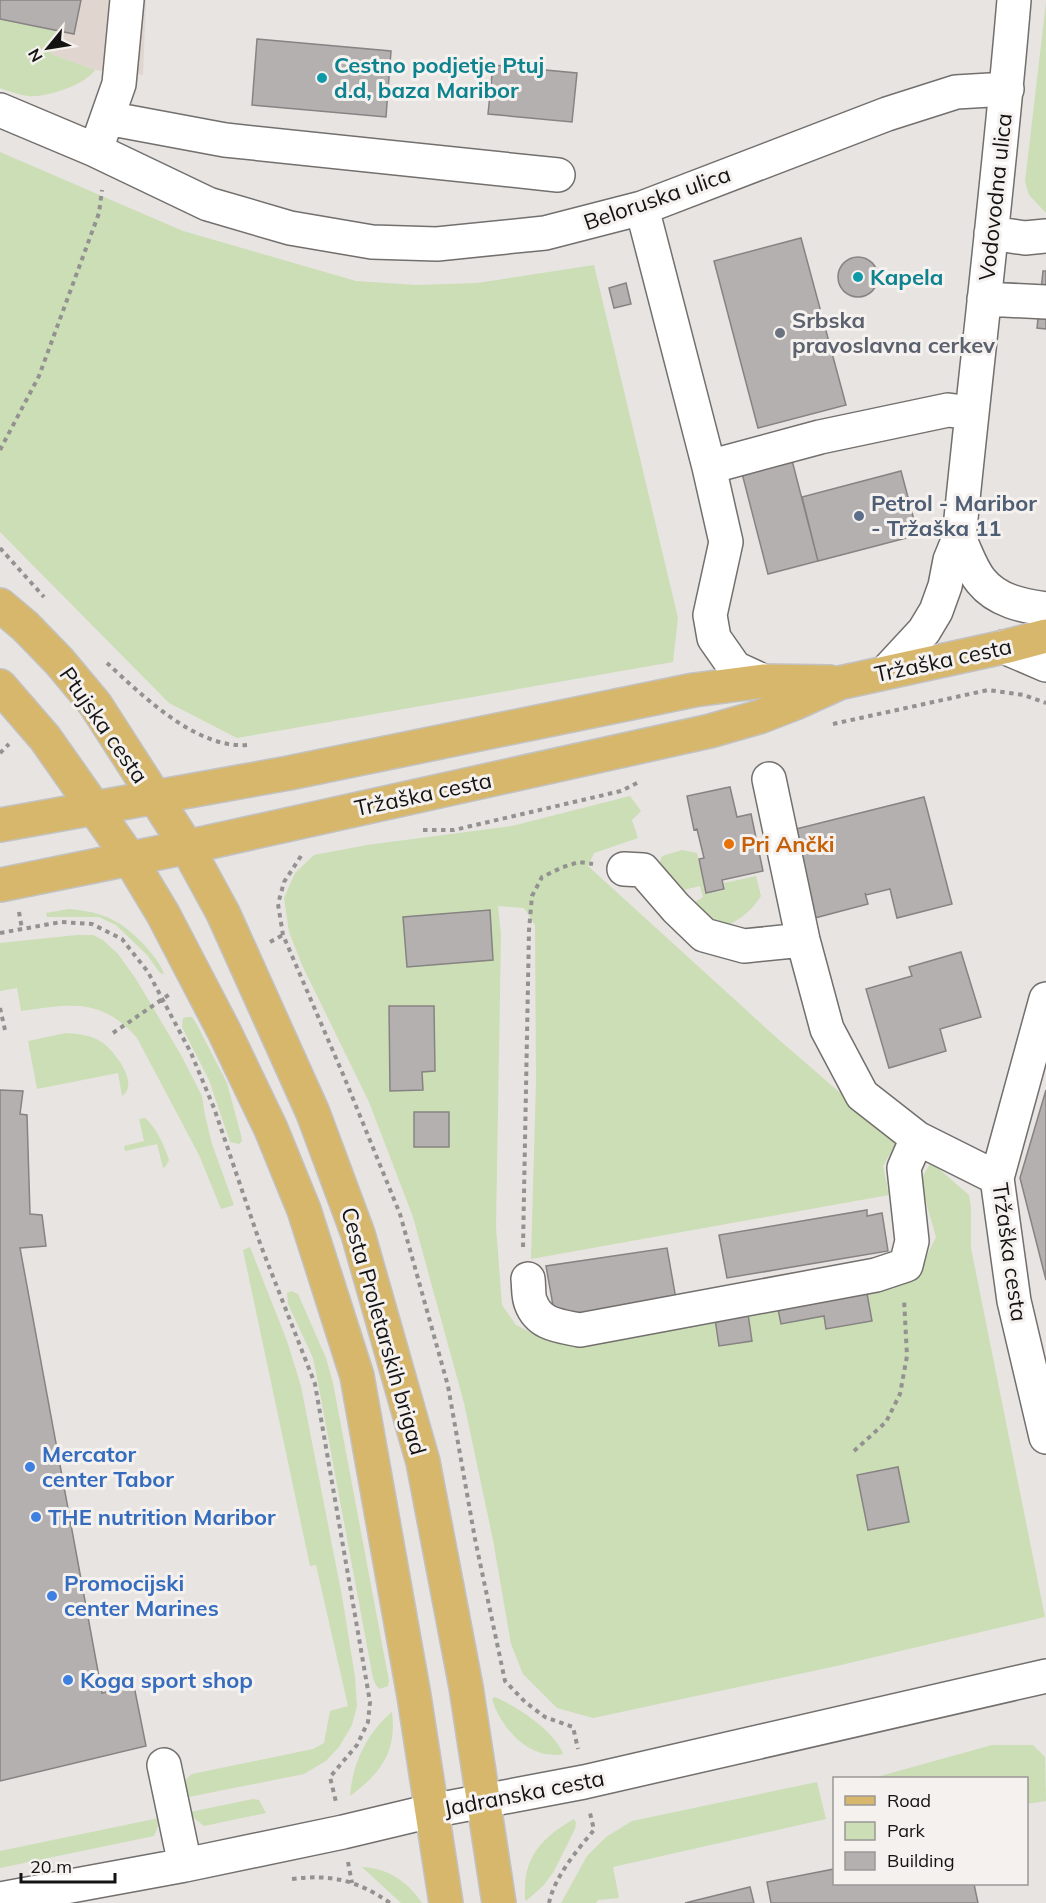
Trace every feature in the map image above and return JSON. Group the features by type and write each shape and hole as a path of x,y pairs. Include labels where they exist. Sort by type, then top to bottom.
{"main road":[{"name":"Ptujska cesta","path":"8,612 59,661 95,704 154,797"},
{"name":"Tržaška cesta","path":"0,885 187,847 710,731 759,717 839,683 1046,636"},
{"name":"Tržaška cesta","path":"0,825 289,773 694,690 763,681 839,683"},
{"path":"0,686 45,738 130,859"},
{"name":"Cesta Proletarskih brigad","path":"154,797 187,847 223,913 313,1113 358,1234 423,1462 466,1687 499,1903"},
{"name":"Cesta Proletarskih brigad","path":"130,859 168,924 224,1030 271,1129 304,1210 357,1376 414,1696 446,1903"}],"street":[{"path":"95,150 119,84 127,0"},
{"name":"Vodovodna ulica","path":"886,672 924,632 936,611 945,586 950,560 959,538 1007,89 1014,0"},
{"name":"Beloruska ulica","path":"0,110 95,150 208,204 290,228 372,242 437,244 545,233 642,208 887,114 956,92 1007,89"},
{"path":"107,118 225,140 558,176"},
{"path":"642,208 709,467 726,542 710,615 714,638 735,668 763,681"},
{"path":"992,233 1025,238 1046,236"},
{"path":"984,299 1046,302"},
{"path":"709,467 819,438 948,410 972,413"},
{"path":"959,538 981,582 1002,598 1029,607 1046,609"},
{"path":"0,589 8,612"},
{"path":"1004,647 1046,665"},
{"path":"770,779 803,940 827,1029 862,1095 917,1138 997,1178"},
{"path":"624,869 643,870 676,908 704,935 744,946 803,940"},
{"name":"Tržaška cesta","path":"1046,999 997,1178 1014,1301 1046,1437"},
{"path":"528,1279 531,1303 543,1320 554,1325 580,1330 876,1275 906,1265 912,1241 904,1168 917,1138"},
{"name":"Jadranska cesta","path":"0,1899 185,1865 482,1801 584,1782 1046,1676"},
{"path":"164,1765 185,1865"}],"path":[{"path":"0,450 39,376 99,213 103,184"},
{"path":"106,663 164,714 213,740 244,746 252,744"},
{"path":"283,935 278,904 284,882 299,857 307,852"},
{"path":"528,1279 522,1256 529,930 532,896 542,877 579,862 624,869"},
{"path":"0,933 61,922 92,924 122,939 148,972 190,1053 214,1108 261,1246 315,1384 370,1702 368,1722 357,1745 330,1777"},
{"path":"113,1033 161,999"},
{"path":"0,1008 5,1030"},
{"path":"854,1452 886,1422 900,1394 907,1356 904,1303 906,1265"},
{"path":"549,1903 550,1894 566,1868 594,1830"},
{"path":"283,1880 318,1876 352,1883 371,1890 390,1903"}],"shaded area":[{"path":"81,0 146,0 143,75 95,70 51,54 59,32 74,34"}],"green space":[{"path":"1046,2 1046,213 1029,195 1025,182"},
{"path":"0,19 59,32 51,54 95,70 83,81 45,95 25,95 0,88"},
{"path":"0,152 183,231 356,281 416,285 477,283 594,265 678,618 673,662 237,738 169,703 0,532"},
{"path":"630,796 641,811 632,820 638,838 594,853 588,866 778,1039 897,1142 883,1166 889,1195 531,1259 536,1081 535,925 524,908 498,906 501,935 496,1227 502,1305 516,1325 542,1338 572,1343 921,1267 936,1237 920,1181 931,1162 969,1195 971,1248 1045,1617 841,1665 593,1718 557,1708 523,1674 511,1644 493,1540 464,1403 413,1217 369,1102 302,965 289,932 284,898 295,873 314,855 367,845 512,826"},
{"path":"682,850 697,853 706,894 725,890 724,883 756,876 761,896 745,915 723,928 688,911 695,902 703,897 700,886 675,892 657,871 662,856"},
{"path":"69,909 103,915 121,924 146,947 159,963 164,974 160,973 147,955 116,925 99,917 47,917 46,913"},
{"path":"93,935 103,940 118,954 136,979 181,1055 202,1096 212,1144 234,1205 221,1209 199,1155 137,1038 124,1025 111,1016 84,1006 54,1006 21,1011 17,988 0,991 0,943"},
{"path":"192,1017 196,1023 227,1083 241,1135 242,1141 239,1144 230,1142 209,1080 182,1027 183,1018"},
{"path":"66,1033 94,1038 114,1053 127,1076 127,1091 122,1096 118,1073 37,1089 28,1041"},
{"path":"145,1118 163,1143 169,1160 163,1168 157,1144 125,1151 124,1146 144,1141 139,1119"},
{"path":"250,1247 287,1341 301,1386 342,1596 355,1677 357,1706 352,1725 339,1747 326,1761 304,1774 184,1798 184,1784 192,1774 313,1749 324,1743 330,1711 348,1706 316,1565 310,1566 243,1250"},
{"path":"291,1291 298,1294 326,1358 333,1383 389,1681 388,1686 380,1689 375,1684 372,1673 313,1358 288,1304 287,1293"},
{"path":"495,1697 534,1720 551,1736 563,1753 561,1755 544,1754 523,1744 509,1731 499,1715 492,1699"},
{"path":"392,1712 392,1739 384,1760 370,1779 350,1796 351,1784 362,1750 375,1729"},
{"path":"992,1745 1033,1745 1045,1757 1046,1801 1028,1804 1028,1777 877,1777"},
{"path":"817,1782 826,1819 613,1867 619,1898 598,1900 596,1903 561,1903 587,1856 606,1837 632,1821"},
{"path":"253,1799 259,1800 266,1813 204,1826 190,1812"},
{"path":"159,1818 154,1836 0,1868 0,1851"},
{"path":"574,1819 575,1829 554,1871 544,1885 526,1901 526,1876 533,1855 546,1839"},
{"path":"362,1867 389,1873 404,1883 422,1903 401,1903"}],"building":[{"path":"0,0 81,0 74,34 0,19"},
{"name":"Cestno podjetje Ptuj d.d, baza Maribor","path":"257,39 391,51 386,117 252,105"},
{"path":"493,65 577,73 572,122 488,114"},
{"name":"Srbska pravoslavna cerkev","path":"801,238 846,405 758,428 714,261"},
{"name":"Kapela","path":"858,257 872,263 878,277 872,291 858,297 844,291 838,277 844,263"},
{"path":"1043,271 1046,271 1046,329 1037,328"},
{"path":"626,283 631,304 614,308 609,288"},
{"path":"787,441 818,561 768,574 737,454"},
{"name":"Petrol - Maribor - Tržaška 11","path":"901,471 918,535 818,561 802,497"},
{"name":"Pri Ančki","path":"730,787 737,817 751,814 763,871 722,880 724,889 706,893 699,859 704,858 697,829 694,830 687,796"},
{"path":"924,797 952,904 897,918 890,889 866,895 865,893 868,904 811,919 788,831"},
{"path":"490,910 493,960 407,967 403,917"},
{"path":"961,952 981,1017 940,1029 946,1051 889,1068 866,989 912,976 909,967"},
{"path":"389,1006 434,1006 435,1071 422,1072 423,1090 390,1091"},
{"name":"Mercator center Tabor","path":"0,1090 23,1091 20,1114 27,1115 30,1214 42,1215 46,1246 20,1248 102,1693 134,1686 146,1746 0,1781"},
{"path":"1046,1090 1046,1280 1020,1178"},
{"path":"414,1112 449,1112 449,1147 414,1147"},
{"path":"867,1210 867,1216 882,1213 888,1251 727,1278 719,1235"},
{"path":"667,1248 676,1299 555,1317 546,1266"},
{"path":"866,1288 872,1321 826,1329 824,1316 781,1324 777,1304"},
{"path":"748,1314 752,1341 719,1346 715,1319"},
{"path":"898,1467 909,1522 868,1530 857,1475"},
{"path":"833,1869 833,1885 974,1885 978,1903 771,1903 767,1882"},
{"path":"750,1887 754,1903 685,1903"}],"place":[{"name":"Cestno podjetje Ptuj d.d, baza Maribor","path":"322,78"},
{"name":"Kapela","path":"858,277"},
{"name":"Srbska pravoslavna cerkev","path":"780,333"},
{"name":"Petrol - Maribor - Tržaška 11","path":"859,516"},
{"name":"Pri Ančki","path":"729,844"},
{"name":"Mercator center Tabor","path":"30,1467"},
{"name":"THE nutrition Maribor","path":"36,1517"},
{"name":"Promocijski center Marines","path":"52,1596"},
{"name":"Koga sport shop","path":"68,1680"}]}
